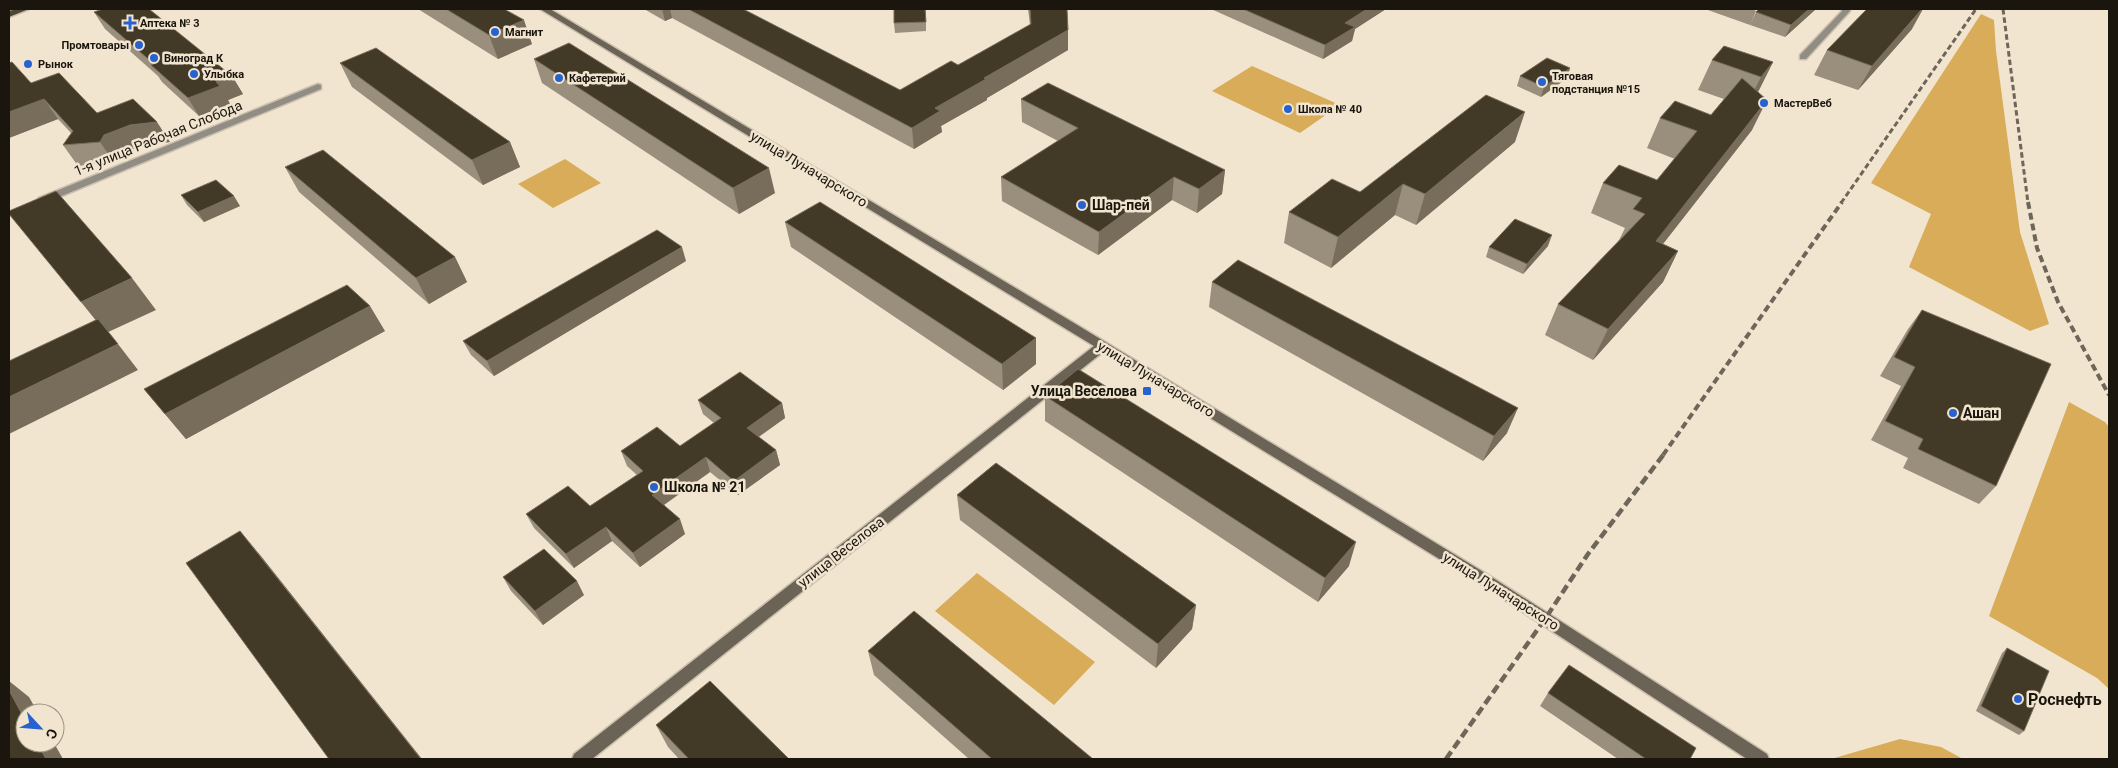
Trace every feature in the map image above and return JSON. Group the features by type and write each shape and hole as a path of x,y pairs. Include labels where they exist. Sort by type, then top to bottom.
{"main road":[{"path":"9,14 25,9"},
{"name":"улица Луначарского","path":"544,9 1102,346 1484,580 1761,759"},
{"name":"улица Веселова","path":"580,759 1102,346"}],"street":[{"path":"1803,57 1845,9"},
{"name":"1-я улица Рабочая Слобода","path":"33,204 318,87"}],"shaded area":[{"path":"1981,14 1994,20 1996,51 2020,232 2049,324 2030,331 1909,267 1931,214 1871,183"},
{"path":"1252,66 1340,105 1300,133 1212,91"},
{"path":"565,159 601,183 553,208 518,184"},
{"path":"2069,402 2105,422 2109,427 2109,689 2097,678 1989,616"},
{"path":"977,573 1095,662 1054,705 935,611"},
{"path":"1900,739 1941,747 1963,759 1831,759"}],"building":[{"path":"103,9 149,9 232,76 216,82 220,86 188,98 151,65 154,64 94,12"},
{"path":"446,9 504,9 524,20 489,35"},
{"path":"688,9 743,9 900,90 951,61 958,65 1031,24 1030,9 1067,9 1068,30 935,108 940,111 912,128"},
{"path":"894,9 925,9 926,22 894,23"},
{"path":"1243,9 1367,9 1345,23 1355,27 1325,45"},
{"path":"1759,9 1809,9 1791,25 1756,12"},
{"path":"1867,9 1922,9 1872,66 1827,50"},
{"path":"569,43 769,168 733,188 534,59"},
{"path":"1724,46 1773,62 1761,77 1712,60"},
{"path":"376,48 510,142 472,160 340,63"},
{"path":"1547,58 1570,68 1544,87 1520,76"},
{"path":"12,62 31,83 59,73 97,113 133,99 157,122 130,125 104,135 100,142 63,145 73,131 44,99 9,112 9,63"},
{"path":"1742,78 1767,100 1656,241 1678,251 1608,329 1558,304 1645,214 1633,209 1642,198 1603,183 1619,165 1657,180 1697,131 1660,118 1675,101 1711,115"},
{"path":"1048,83 1225,170 1199,189 1174,177 1099,232 1001,177 1078,128 1021,99"},
{"path":"1486,95 1525,112 1425,194 1403,184 1338,237 1289,212 1332,179 1360,192"},
{"path":"323,150 455,257 416,278 285,167"},
{"path":"216,180 234,196 198,212 181,195"},
{"path":"56,191 132,278 81,302 9,214 9,211"},
{"path":"820,202 1036,338 1002,364 785,222"},
{"path":"1515,219 1552,235 1527,264 1489,247"},
{"path":"657,230 682,247 487,361 463,341"},
{"path":"1238,260 1518,408 1494,436 1212,282"},
{"path":"347,285 370,306 165,414 144,389"},
{"name":"Ашан","path":"1922,310 2051,364 1996,486 1918,449 1923,439 1885,421 1915,367 1894,357"},
{"path":"98,319 118,344 9,397 9,361"},
{"path":"1078,369 1356,542 1325,578 1045,396"},
{"path":"740,372 782,403 747,428 776,450 734,481 706,457 652,495 680,519 633,553 606,527 566,554 526,514 568,486 590,506 643,471 621,451 657,427 680,446 721,418 698,400"},
{"path":"996,463 1196,605 1158,644 957,495"},
{"path":"240,531 421,759 329,759 186,563"},
{"path":"544,549 577,581 535,611 503,577"},
{"path":"914,611 1093,759 992,759 868,651"},
{"path":"2007,648 2049,671 2024,731 1981,706"},
{"path":"1569,665 1696,748 1690,759 1646,759 1548,693"},
{"path":"710,681 789,759 689,759 656,725"},
{"path":"9,690 16,703 15,753 43,753 46,759 9,759"}],"railway":[{"path":"1841,203 1976,9"},
{"path":"2003,9 2028,203"},
{"path":"1663,455 1842,202"},
{"path":"2028,202 2037,248 2058,302 2109,395"},
{"path":"1446,759 1545,619 1588,554 1664,454"}],"place":[{"name":"Аптека № 3","path":"130,23"},
{"name":"Магнит","path":"495,32"},
{"name":"Промтовары","path":"139,45"},
{"name":"Виноград К","path":"154,58"},
{"name":"Рынок","path":"28,64"},
{"name":"Улыбка","path":"194,74"},
{"name":"Кафетерий","path":"559,78"},
{"name":"Тяговая подстанция №15","path":"1542,82"},
{"name":"МастерВеб","path":"1764,103"},
{"name":"Школа № 40","path":"1288,109"},
{"name":"Шар-пей","path":"1082,205"},
{"name":"Улица Веселова","path":"1147,391"},
{"name":"Ашан","path":"1953,413"},
{"name":"Школа № 21","path":"654,487"},
{"name":"Роснефть","path":"2018,699"}]}
